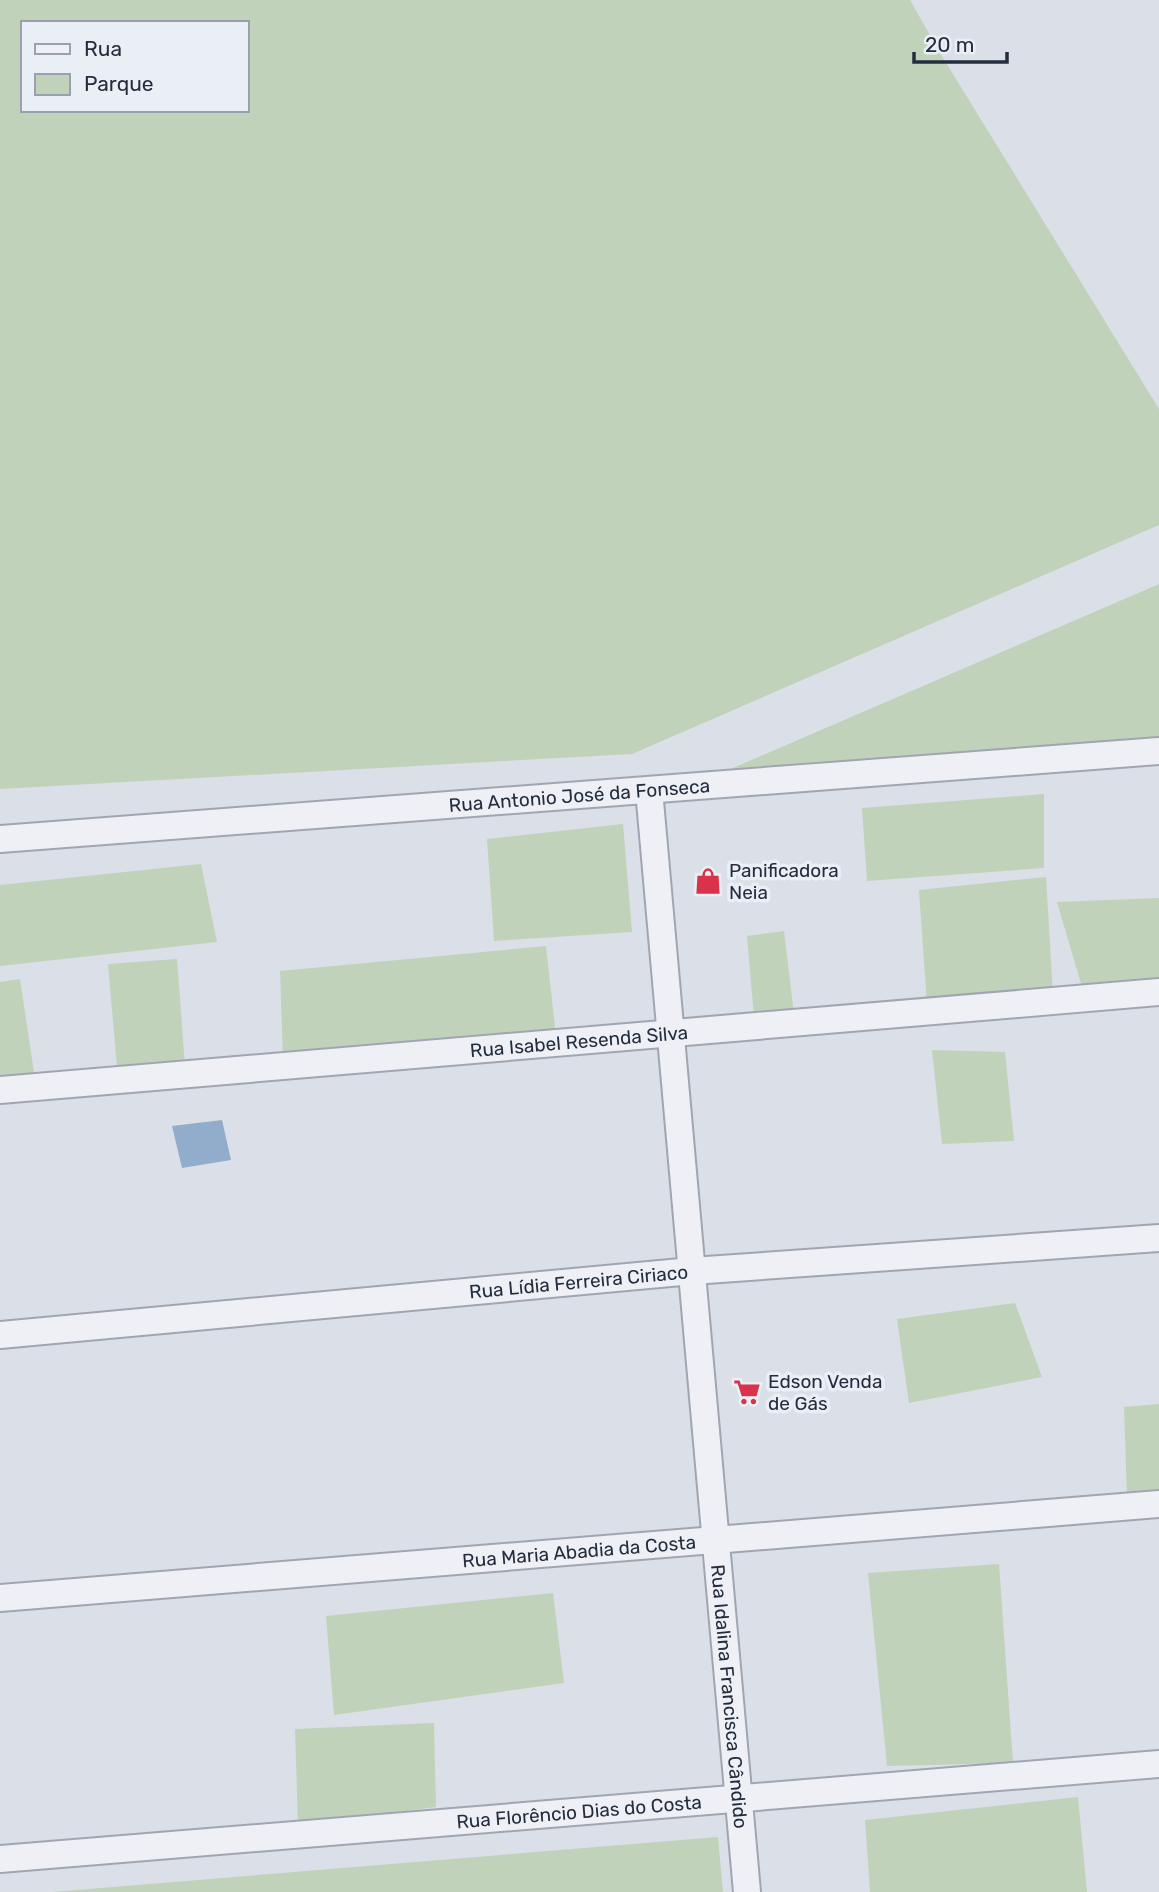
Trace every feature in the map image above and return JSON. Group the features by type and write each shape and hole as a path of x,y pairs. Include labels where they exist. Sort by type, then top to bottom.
{"street":[{"name":"Rua Antonio José da Fonseca","path":"0,839 1159,751"},
{"name":"Rua Idalina Francisca Cândido","path":"649,790 747,1892"},
{"name":"Rua Isabel Resenda Silva","path":"0,1090 1159,992"},
{"name":"Rua Lídia Ferreira Ciriaco","path":"0,1335 692,1271 1159,1238"},
{"name":"Rua Maria Abadia da Costa","path":"0,1598 1159,1504"},
{"name":"Rua Florêncio Dias do Costa","path":"0,1859 1159,1764"}],"green space":[{"path":"0,0 910,0 1159,409 1159,525 632,754 0,789"},
{"path":"1159,584 1159,741 726,771"},
{"path":"1044,794 1044,868 867,881 862,808"},
{"path":"623,824 632,932 494,941 487,839"},
{"path":"201,864 217,942 0,966 0,885"},
{"path":"1046,877 1053,994 927,1004 919,890"},
{"path":"1159,898 1159,981 1082,987 1057,902"},
{"path":"784,931 794,1014 754,1017 747,936"},
{"path":"546,946 556,1036 283,1059 280,971"},
{"path":"177,959 185,1066 117,1067 108,964"},
{"path":"20,979 35,1079 0,1081 0,982"},
{"path":"932,1050 1005,1052 1014,1141 942,1144"},
{"path":"1015,1303 1042,1377 909,1403 897,1319"},
{"path":"1159,1404 1159,1495 1127,1497 1124,1407"},
{"path":"999,1564 1013,1763 887,1766 868,1573"},
{"path":"553,1593 564,1683 334,1715 326,1616"},
{"path":"434,1723 436,1807 298,1825 295,1729"},
{"path":"1078,1797 1087,1892 870,1892 865,1820"},
{"path":"718,1837 723,1892 52,1892"}],"water":[{"path":"222,1120 231,1160 182,1168 172,1126"}],"place":[{"name":"Panificadora Neia","path":"708,881"},
{"name":"Edson Venda de Gás","path":"747,1392"}]}
